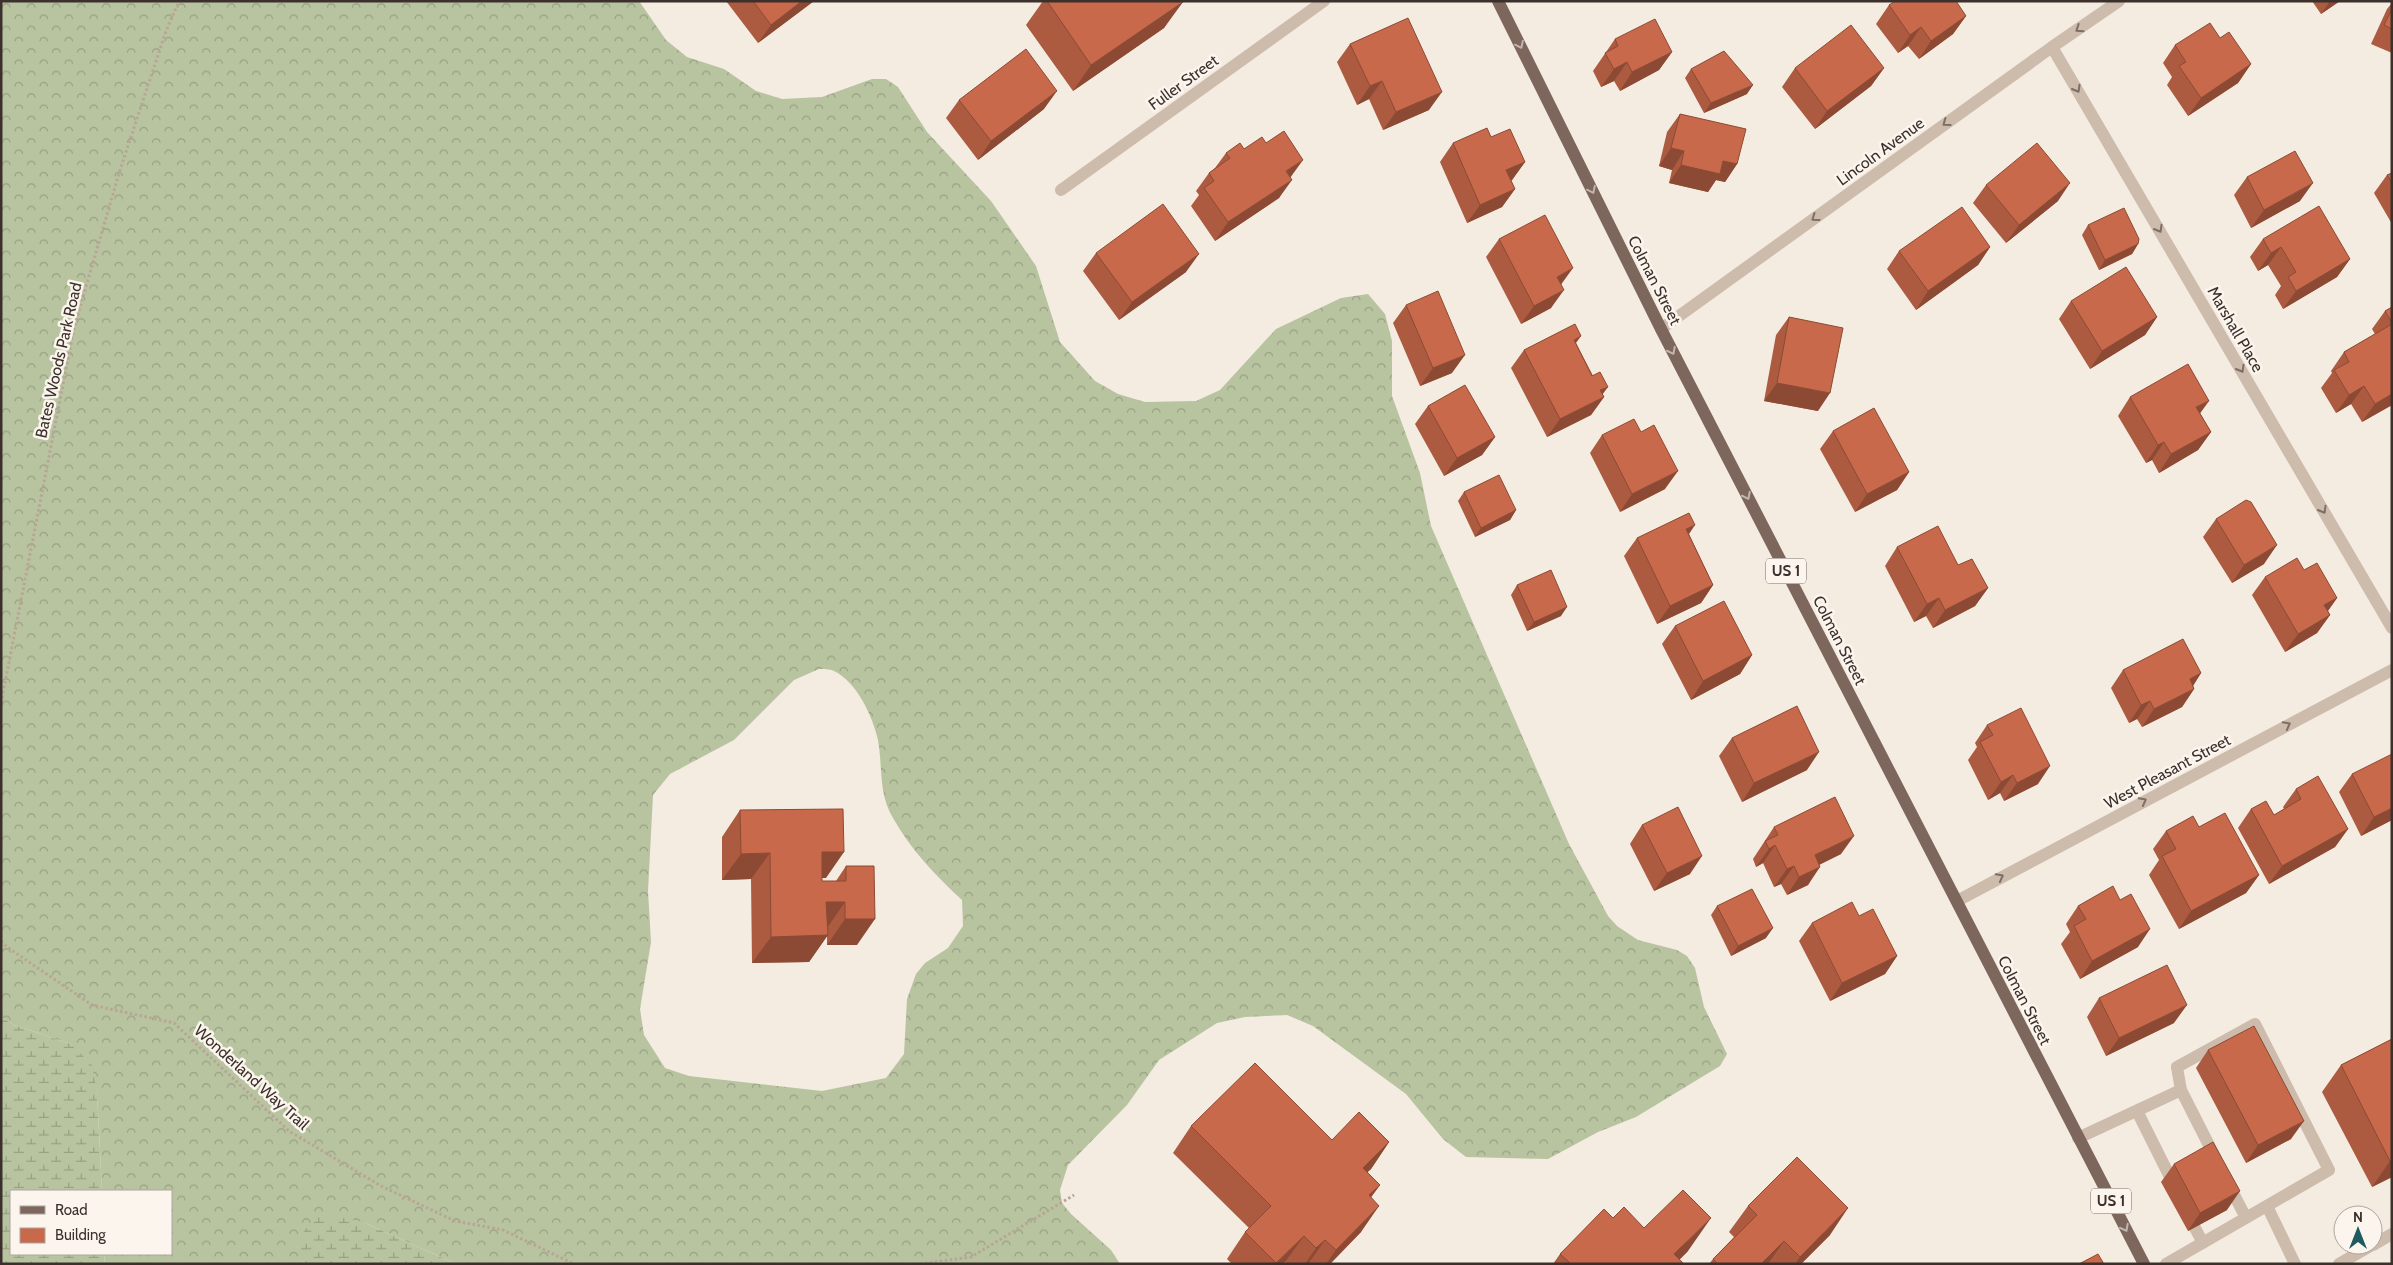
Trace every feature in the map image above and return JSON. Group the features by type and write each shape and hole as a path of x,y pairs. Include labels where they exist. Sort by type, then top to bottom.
{"main road":[{"name":"Colman Street","path":"1498,1 1661,329 2144,1264"}],"street":[{"name":"Fuller Street","path":"1062,190 1324,1"},
{"name":"Lincoln Avenue","path":"1661,329 2052,47 2119,1"},
{"name":"Marshall Place","path":"2052,47 2392,628"},
{"name":"West Pleasant Street","path":"1957,900 2392,670"},
{"path":"2166,1264 2330,1170 2256,1024 2176,1067 2180,1090 2246,1218"},
{"path":"2078,1138 2180,1090"},
{"path":"2136,1111 2170,1177"},
{"path":"2268,1206 2294,1264"},
{"path":"2194,1228 2203,1243"},
{"path":"2340,1264 2356,1255"}],"path":[{"name":"Bates Woods Park Road","path":"1,703 74,328 120,170 166,31 179,1"},
{"name":"Wonderland Way Trail","path":"1,940 7,947 92,1005 174,1023 289,1131 381,1186 455,1221 503,1230 574,1264"},
{"path":"920,1264 971,1257 1074,1195"}],"green space":[{"path":"1,1 639,1 666,40 687,57 724,69 756,91 782,99 822,97 872,79 886,79 898,87 927,132 991,201 1036,266 1060,342 1095,381 1118,394 1145,402 1196,401 1220,390 1276,329 1341,298 1368,294 1385,314 1392,341 1392,396 1420,473 1431,526 1569,844 1608,916 1617,926 1638,940 1677,950 1687,956 1695,968 1704,1007 1727,1054 1720,1066 1636,1117 1598,1132 1548,1159 1466,1157 1443,1139 1406,1094 1313,1026 1287,1015 1245,1017 1217,1023 1159,1060 1127,1105 1068,1165 1060,1190 1062,1203 1071,1214 1111,1250 1120,1264 456,1264 363,1222 302,1260 304,1264 105,1264 104,1255 172,1255 172,1190 102,1190 97,1092 71,1044 14,1025 1,1017","holes":["819,669 826,669 842,676 850,683 863,701 878,740 883,790 888,808 900,830 916,852 933,872 962,900 963,926 948,948 925,963 916,974 907,999 904,1054 886,1078 822,1091 689,1076 665,1068 644,1035 640,1009 651,942 648,891 653,795 670,774 734,740 794,680"]},
{"path":"1,1017 14,1025 71,1044 92,1065 97,1092 102,1190 10,1190 10,1255 104,1255 105,1264 1,1264"},
{"path":"322,1214 363,1222 456,1264 304,1264 299,1248 301,1235"}],"building":[{"path":"753,1 802,1 771,25"},
{"path":"1047,1 1182,1 1183,2 1091,65"},
{"path":"1895,1 1956,1 1966,16 1931,41 1921,27 1910,35 1889,5"},
{"path":"2392,9 2392,29 2384,25"},
{"path":"1408,18 1442,92 1396,112 1382,81 1370,86 1350,44"},
{"path":"1655,19 1672,52 1632,72 1627,62 1614,69 1605,53 1618,46 1615,39"},
{"path":"2210,23 2220,38 2229,32 2251,64 2201,98 2179,66 2186,62 2175,45"},
{"path":"1851,25 1884,68 1827,111 1795,68"},
{"path":"1026,49 1057,91 991,141 959,100"},
{"path":"1724,51 1753,85 1711,103 1691,69"},
{"path":"1680,114 1746,129 1737,164 1723,161 1720,174 1681,165 1684,151 1671,148"},
{"path":"1487,128 1491,137 1510,129 1525,162 1506,170 1515,189 1480,205 1453,143"},
{"path":"1284,131 1303,160 1286,171 1292,180 1228,222 1204,188 1214,181 1209,173 1230,158 1226,153 1240,143 1244,149 1262,137 1266,143"},
{"path":"2037,143 2070,183 2019,225 1986,185"},
{"path":"2295,151 2313,183 2264,210 2247,177"},
{"path":"2392,173 2392,183 2387,175"},
{"path":"1163,204 1199,254 1132,302 1096,253"},
{"path":"2319,206 2350,259 2296,291 2288,277 2296,272 2281,247 2271,253 2263,239"},
{"path":"1962,207 1990,247 1928,291 1899,251"},
{"path":"2124,208 2139,239 2138,244 2105,260 2088,225"},
{"path":"1545,215 1573,268 1557,277 1564,290 1534,306 1499,239"},
{"path":"2126,267 2157,317 2102,351 2071,301"},
{"path":"1438,291 1465,355 1433,368 1406,305"},
{"path":"2392,307 2392,323 2385,311"},
{"path":"1789,317 1843,328 1830,393 1777,383"},
{"path":"1575,324 1581,336 1574,340 1592,376 1600,372 1608,387 1600,390 1604,397 1560,419 1524,350"},
{"path":"2392,324 2392,394 2375,404 2364,386 2349,395 2334,370 2349,362 2344,352"},
{"path":"2188,364 2209,401 2196,407 2211,432 2171,454 2164,442 2158,445 2130,397"},
{"path":"1465,385 1495,437 1457,458 1428,406"},
{"path":"1874,408 1909,472 1867,494 1833,431"},
{"path":"1634,419 1641,432 1654,425 1678,471 1632,494 1602,435"},
{"path":"1499,475 1516,510 1481,528 1464,492"},
{"path":"2246,500 2251,502 2277,545 2244,565 2216,519"},
{"path":"1689,513 1695,525 1686,529 1713,585 1670,606 1637,538"},
{"path":"1938,526 1958,565 1972,559 1988,588 1945,610 1939,598 1927,604 1897,547"},
{"path":"2297,558 2304,570 2317,563 2337,598 2324,605 2330,615 2298,634 2265,577"},
{"path":"1551,570 1567,607 1534,622 1517,585"},
{"path":"1724,601 1752,655 1703,681 1675,626"},
{"path":"2183,639 2201,673 2190,679 2194,689 2154,709 2150,701 2141,705 2123,670"},
{"path":"1797,706 1819,752 1754,783 1732,738"},
{"path":"2021,708 2050,766 2017,783 2013,775 2001,782 1980,742 1993,735 1987,725"},
{"path":"2392,754 2392,808 2374,817 2352,774"},
{"path":"2318,776 2348,829 2282,866 2251,809 2266,801 2274,815 2301,799 2296,789"},
{"path":"1835,797 1854,836 1815,855 1820,867 1799,877 1794,866 1787,869 1775,845 1769,849 1765,841 1778,835 1774,827"},
{"path":"1678,807 1702,856 1667,873 1642,825"},
{"path":"843,809 844,852 822,852 822,881 846,881 846,866 874,866 875,919 845,919 845,902 826,902 828,935 771,937 770,853 741,854 740,810"},
{"path":"2225,813 2259,875 2191,911 2162,856 2176,849 2166,831 2193,816 2199,827"},
{"path":"2113,886 2120,900 2131,894 2150,929 2092,961 2074,926 2086,919 2078,906"},
{"path":"1752,889 1773,928 1738,946 1717,906"},
{"path":"1852,902 1859,916 1873,909 1897,956 1842,983 1812,923"},
{"path":"2167,965 2187,1005 2119,1038 2099,998"},
{"path":"2254,1026 2304,1121 2258,1145 2208,1050"},
{"path":"2392,1039 2392,1160 2390,1161 2341,1065"},
{"path":"1255,1063 1332,1140 1359,1112 1389,1142 1363,1168 1380,1185 1369,1195 1379,1206 1336,1250 1325,1240 1316,1248 1304,1236 1276,1263 1245,1232 1271,1206 1191,1126"},
{"path":"2213,1142 2240,1191 2200,1213 2174,1164"},
{"path":"1797,1157 1848,1208 1800,1257 1784,1241 1761,1264 1718,1264 1713,1259 1757,1215 1748,1206"},
{"path":"1683,1190 1711,1218 1674,1254 1684,1264 1569,1264 1560,1254 1604,1209 1613,1218 1624,1207 1644,1228"},
{"path":"2098,1254 2104,1264 2079,1264"}]}
